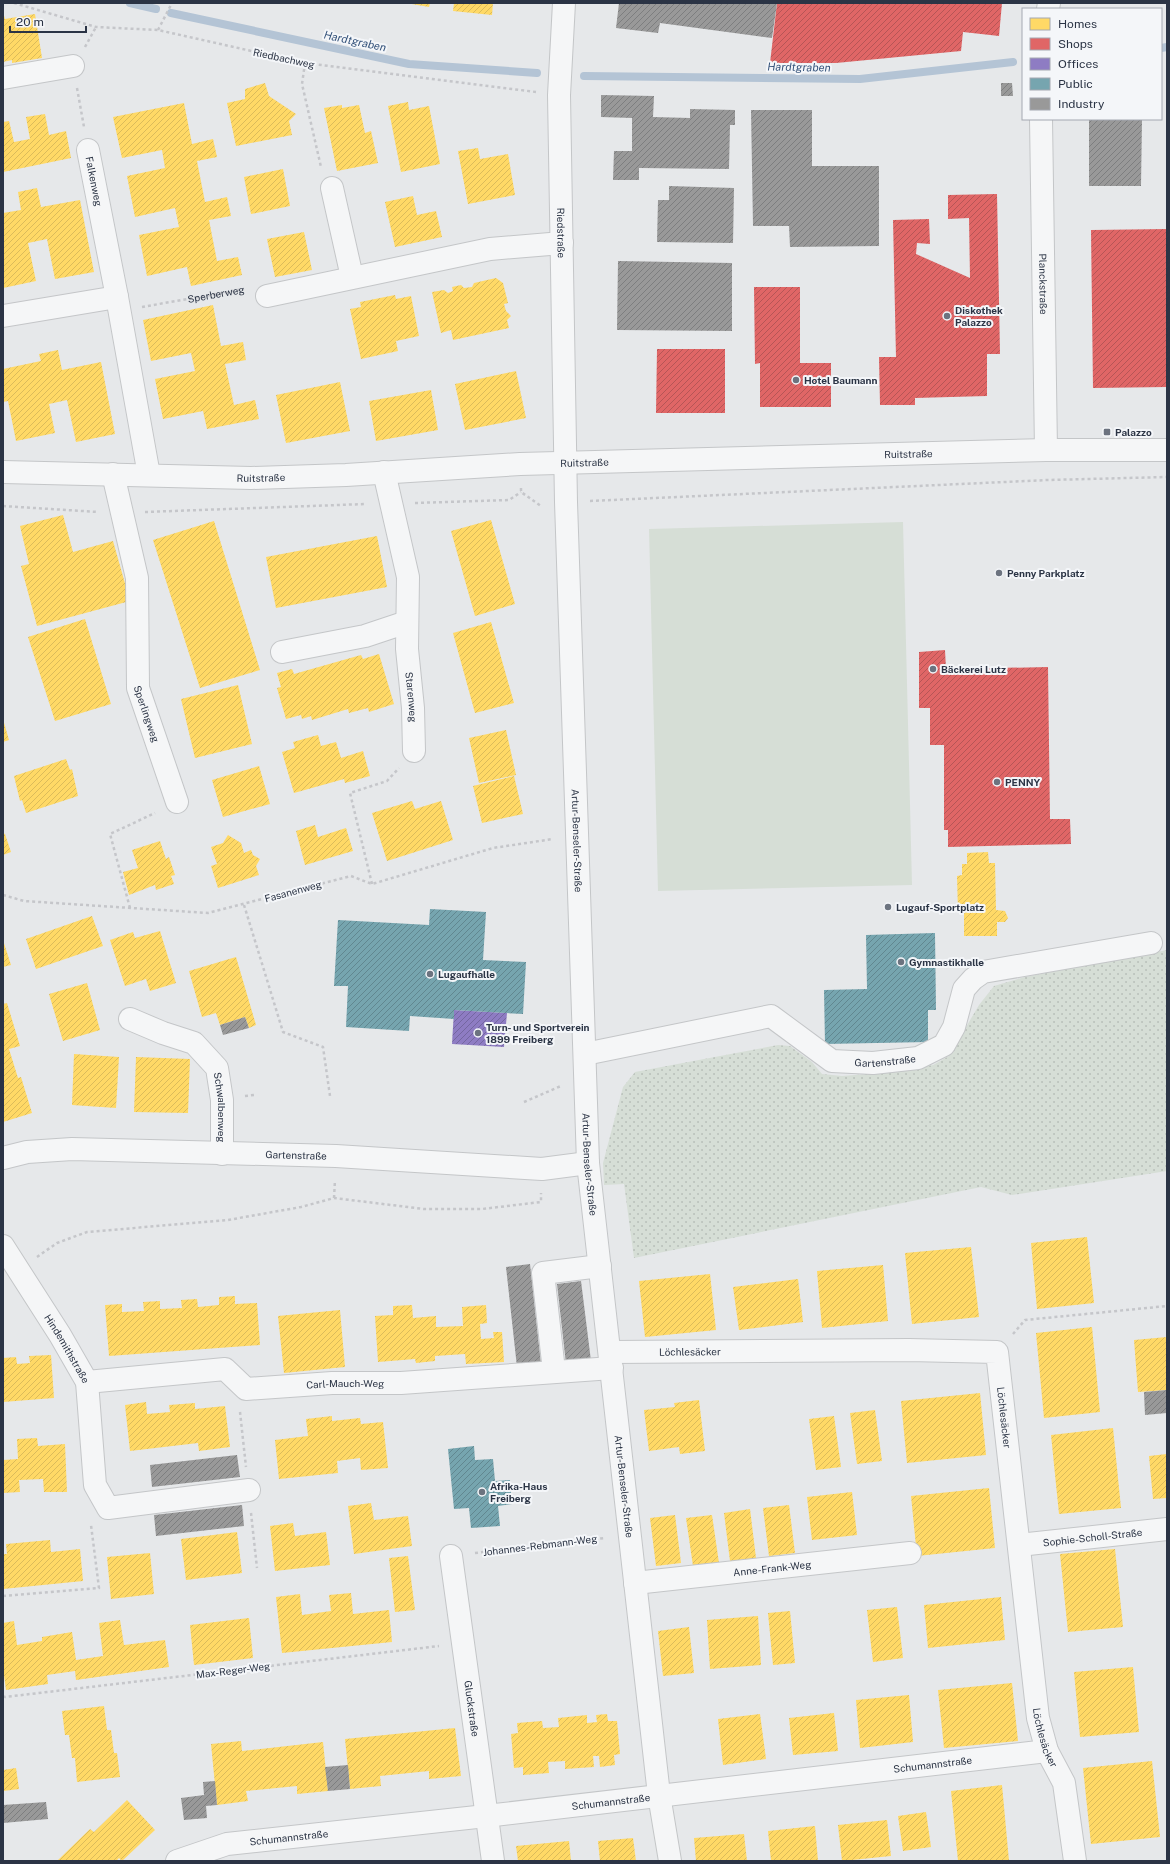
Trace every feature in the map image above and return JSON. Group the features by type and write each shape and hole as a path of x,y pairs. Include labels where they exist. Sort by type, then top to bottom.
{"street":[{"name":"Riedstraße","path":"564,3 559,95 566,464"},
{"path":"3,78 73,66"},
{"name":"Planckstraße","path":"1041,120 1046,450"},
{"name":"Falkenweg","path":"88,150 149,475"},
{"path":"332,188 352,277"},
{"path":"267,296 490,249 562,243"},
{"path":"3,316 118,304"},
{"name":"Ruitstraße","path":"3,472 251,478 520,464 566,464 1046,450 1167,450"},
{"name":"Artur-Benseler-Straße","path":"566,464 588,1163 659,1796 670,1861"},
{"name":"Starenweg","path":"384,472 408,577 407,649 413,708 414,751"},
{"name":"Sperlingweg","path":"113,474 137,578 138,688 177,802"},
{"path":"282,652 365,636 407,622"},
{"name":"Gartenstraße","path":"585,1054 771,1016 832,1061 873,1063 918,1058 944,1045 954,1027 964,989 973,979 983,972 1151,943"},
{"name":"Schwalbenweg","path":"130,1019 163,1033 194,1043 217,1068 222,1100 222,1154"},
{"name":"Gartenstraße","path":"3,1158 27,1152 72,1149 336,1156 542,1169 588,1163"},
{"name":"Hindemithstraße","path":"4,1249 20,1270 87,1382 95,1485 108,1508"},
{"path":"553,1362 543,1273 600,1266"},
{"name":"Löchlesäcker","path":"611,1360 909,1350 997,1352 1038,1718 1047,1751 1064,1783 1075,1861"},
{"name":"Carl-Mauch-Weg","path":"87,1382 225,1369 246,1389 332,1383 401,1383 611,1360"},
{"path":"108,1508 249,1490"},
{"name":"Sophie-Scholl-Straße","path":"1019,1545 1167,1529"},
{"name":"Anne-Frank-Weg","path":"635,1583 910,1553"},
{"name":"Gluckstraße","path":"451,1556 493,1861"},
{"name":"Schumannstraße","path":"177,1861 226,1844 486,1816 1047,1751"}],"path":[{"name":"Riedbachweg","path":"14,3 96,27 158,30 305,63 559,95"},
{"path":"158,30 172,3"},
{"path":"305,63 302,84 324,180 332,188"},
{"name":"Falkenweg","path":"73,66 88,150"},
{"name":"Sperberweg","path":"118,304 244,288 251,299 267,296"},
{"path":"541,506 566,502 1040,480 1167,477"},
{"path":"3,506 122,512 508,500 521,492"},
{"path":"414,751 387,781 350,793 372,884 493,848 578,835"},
{"path":"130,908 110,834 177,802"},
{"name":"Fasanenweg","path":"3,895 24,901 208,913 351,876 372,884"},
{"path":"244,904 283,1032 323,1047 330,1096"},
{"path":"524,1102 566,1083 585,1054"},
{"path":"20,1270 57,1243 87,1232 228,1220 301,1207 334,1198 424,1209 482,1209 541,1202 542,1169"},
{"path":"997,1352 1025,1320 1167,1306"},
{"path":"3,1596 98,1588 91,1521 108,1508"},
{"name":"Johannes-Rebmann-Weg","path":"451,1556 629,1535"},
{"name":"Max-Reger-Weg","path":"3,1696 5,1697 463,1643"}],"shaded area":[{"path":"903,522 912,885 658,891 649,529"},
{"path":"1167,950 1167,1171 1012,1195 981,1187 634,1258 624,1184 604,1185 603,1163 623,1087 635,1072 778,1045 790,1046 812,1062 822,1074 842,1076 892,1072 933,1065 949,1056 979,1005 994,986 1025,977"}],"building: Homes":[{"path":"406,3 430,3 429,7"},
{"path":"454,3 493,3 492,15 453,11"},
{"path":"3,12 5,19 35,14 42,58 12,63 12,60 3,62"},
{"path":"265,83 269,96 296,114 289,121 292,135 236,146 227,103 245,99 245,89"},
{"path":"408,102 409,110 429,106 440,164 401,172 388,106"},
{"path":"184,103 192,144 213,139 217,157 197,161 205,202 227,197 231,216 209,220 217,261 238,257 242,275 191,286 187,267 147,276 139,235 179,227 175,208 135,217 127,176 165,168 162,150 122,158 113,117"},
{"path":"342,105 342,108 359,105 365,133 371,131 378,163 337,171 324,108"},
{"path":"45,114 49,135 66,131 71,158 3,172 3,122 9,121 14,142 30,139 26,117"},
{"path":"478,148 480,159 508,154 515,195 468,204 458,151"},
{"path":"283,169 290,206 251,214 244,177"},
{"path":"37,188 41,207 80,200 94,272 55,279 47,239 28,243 36,281 3,288 3,213 21,210 18,192"},
{"path":"413,196 417,215 436,211 442,237 395,247 385,202"},
{"path":"304,232 312,270 275,277 267,239"},
{"path":"496,278 503,283 508,303 504,304 506,311 511,316 507,320 509,328 453,340 451,330 441,333 432,292 444,290 448,293 453,291 452,287 461,285 464,288 472,287 474,283"},
{"path":"395,295 396,299 411,296 419,336 396,341 398,351 361,359 350,309 361,307 360,302"},
{"path":"213,305 221,346 243,342 246,360 225,364 234,405 255,400 259,419 207,429 203,411 163,419 155,379 195,371 191,353 151,361 143,320"},
{"path":"58,350 62,370 101,362 115,434 76,442 67,400 49,404 55,433 16,441 8,401 3,402 3,369 41,361 39,354"},
{"path":"516,371 526,418 465,430 455,384"},
{"path":"340,382 350,431 286,443 276,395"},
{"path":"431,390 438,430 376,441 369,401"},
{"path":"63,515 73,552 113,541 130,601 37,626 21,566 29,564 20,526"},
{"path":"491,520 515,604 475,616 451,531"},
{"path":"214,521 260,670 200,688 153,540"},
{"path":"377,536 387,587 276,608 266,557"},
{"path":"85,619 111,704 55,721 28,637"},
{"path":"491,622 514,703 475,713 453,633"},
{"path":"379,654 394,704 369,712 368,708 349,713 348,709 312,720 311,716 302,719 301,715 286,719 277,688 281,687 277,673 292,669 294,674 361,655 363,659"},
{"path":"238,685 252,744 195,758 181,699"},
{"path":"3,719 9,740 3,742"},
{"path":"506,730 516,775 479,783 469,738"},
{"path":"318,735 321,746 336,742 341,758 363,751 370,776 345,783 344,779 294,793 282,752 295,748 293,742"},
{"path":"66,759 70,770 72,769 78,796 26,813 22,800 20,801 14,776"},
{"path":"259,766 270,804 223,817 212,780"},
{"path":"514,776 523,814 482,823 473,786"},
{"path":"412,801 415,809 441,801 453,840 387,861 372,813"},
{"path":"315,825 318,837 346,828 353,851 305,865 296,831"},
{"path":"3,833 5,834 11,852 3,855"},
{"path":"228,835 241,843 244,853 251,850 253,855 260,859 256,866 259,875 218,888 211,866 217,864 211,847 223,843"},
{"path":"160,841 166,859 169,857 175,875 171,876 174,884 156,890 155,885 129,895 123,872 138,868 132,850"},
{"path":"988,852 989,863 995,863 996,910 1005,911 1008,918 1005,922 997,922 997,936 964,936 964,913 958,913 957,876 962,875 962,864 967,864 967,853"},
{"path":"92,916 103,946 36,969 26,939"},
{"path":"160,931 176,983 150,991 146,979 125,986 110,940 133,932 135,938"},
{"path":"3,940 11,965 3,967"},
{"path":"236,957 256,1025 249,1028 245,1017 220,1025 216,1013 202,1017 189,971"},
{"path":"87,983 100,1030 63,1041 49,994"},
{"path":"7,1003 20,1046 9,1049 18,1078 21,1077 32,1113 3,1122 3,1004"},
{"path":"74,1054 119,1057 116,1108 72,1105"},
{"path":"136,1057 190,1059 188,1113 134,1112"},
{"path":"1087,1237 1094,1303 1037,1309 1031,1243"},
{"path":"971,1247 979,1317 912,1324 905,1253"},
{"path":"883,1265 888,1321 822,1328 817,1271"},
{"path":"710,1274 716,1330 645,1337 639,1281"},
{"path":"798,1279 803,1322 739,1330 733,1287"},
{"path":"235,1296 235,1304 257,1303 260,1345 109,1356 105,1305 122,1304 122,1312 144,1311 143,1302 160,1301 160,1309 182,1308 181,1300 197,1299 198,1307 219,1305 219,1297"},
{"path":"412,1305 413,1318 436,1316 436,1327 463,1326 462,1307 486,1305 487,1323 480,1324 481,1339 494,1338 493,1332 502,1332 504,1362 466,1364 465,1354 435,1356 435,1361 416,1363 415,1359 378,1362 375,1316 393,1315 393,1306"},
{"path":"340,1310 345,1367 284,1373 278,1316"},
{"path":"1092,1327 1100,1412 1044,1418 1036,1333"},
{"path":"1167,1337 1167,1390 1138,1392 1134,1340"},
{"path":"51,1355 54,1398 3,1402 3,1358 16,1357 17,1364 30,1363 29,1356"},
{"path":"980,1393 986,1455 907,1463 901,1401"},
{"path":"699,1400 705,1451 680,1454 679,1447 649,1451 644,1410 675,1407 674,1403"},
{"path":"146,1402 147,1414 170,1412 169,1405 195,1403 195,1409 225,1406 230,1447 199,1451 198,1443 130,1451 125,1405"},
{"path":"875,1410 882,1461 857,1464 850,1413"},
{"path":"332,1416 332,1421 360,1418 361,1424 383,1422 388,1468 361,1470 360,1458 337,1461 338,1473 279,1479 275,1440 308,1436 306,1419"},
{"path":"834,1416 841,1467 816,1470 809,1419"},
{"path":"1113,1428 1121,1508 1059,1514 1051,1435"},
{"path":"37,1438 38,1446 65,1444 67,1492 44,1492 43,1479 19,1480 20,1492 3,1493 3,1460 18,1459 17,1439"},
{"path":"1167,1454 1167,1498 1153,1499 1149,1456"},
{"path":"989,1488 995,1548 917,1556 911,1496"},
{"path":"852,1492 857,1535 812,1540 807,1497"},
{"path":"371,1503 374,1520 408,1516 412,1546 354,1554 348,1506"},
{"path":"789,1505 795,1553 769,1556 763,1508"},
{"path":"750,1509 756,1558 730,1561 724,1513"},
{"path":"675,1515 681,1563 656,1566 650,1518"},
{"path":"712,1515 719,1563 693,1566 686,1518"},
{"path":"293,1523 295,1536 326,1532 330,1565 275,1571 270,1526"},
{"path":"237,1532 242,1573 186,1580 181,1539"},
{"path":"50,1540 51,1552 80,1549 83,1581 3,1589 3,1554 7,1554 6,1544"},
{"path":"1115,1549 1123,1627 1068,1632 1060,1554"},
{"path":"150,1553 154,1594 111,1599 107,1557"},
{"path":"408,1556 415,1610 395,1612 389,1558"},
{"path":"351,1593 353,1614 389,1610 392,1642 282,1653 276,1597 300,1594 302,1615 331,1611 329,1595"},
{"path":"1001,1597 1005,1640 928,1648 924,1605"},
{"path":"897,1607 903,1658 873,1662 867,1610"},
{"path":"790,1611 795,1663 773,1665 768,1613"},
{"path":"758,1616 761,1665 710,1669 707,1620"},
{"path":"249,1618 253,1658 194,1665 190,1625"},
{"path":"120,1620 124,1645 165,1640 169,1667 76,1680 75,1671 47,1675 48,1684 6,1690 3,1668 3,1623 14,1621 17,1645 42,1641 42,1637 72,1632 76,1660 103,1656 99,1623"},
{"path":"689,1627 694,1673 663,1676 658,1631"},
{"path":"1133,1667 1139,1732 1080,1737 1074,1672"},
{"path":"1012,1683 1018,1741 944,1748 938,1690"},
{"path":"909,1695 913,1742 860,1748 856,1700"},
{"path":"104,1706 107,1730 111,1730 114,1753 117,1753 120,1777 77,1782 75,1758 72,1758 69,1735 65,1735 62,1711"},
{"path":"834,1713 838,1751 793,1755 789,1718"},
{"path":"607,1714 608,1721 617,1721 620,1754 614,1755 615,1765 600,1767 599,1756 593,1756 594,1767 565,1769 565,1761 548,1762 549,1773 523,1775 523,1767 514,1768 511,1734 518,1733 517,1723 542,1721 543,1728 559,1727 558,1718 587,1715 587,1723 597,1722 596,1715"},
{"path":"760,1714 766,1759 723,1765 718,1719"},
{"path":"455,1728 461,1776 429,1779 429,1771 380,1776 381,1786 350,1789 345,1739"},
{"path":"241,1741 242,1751 323,1742 328,1791 297,1794 297,1786 246,1791 248,1801 217,1805 211,1744"},
{"path":"1152,1761 1160,1837 1091,1844 1083,1768"},
{"path":"16,1768 19,1789 3,1791 3,1770"},
{"path":"1002,1785 1009,1861 958,1861 951,1791"},
{"path":"127,1800 155,1830 122,1861 119,1858 116,1861 57,1861 90,1829 94,1832"},
{"path":"926,1812 931,1847 903,1851 898,1816"},
{"path":"887,1820 891,1856 842,1861 838,1825"},
{"path":"815,1826 818,1861 771,1861 768,1831"},
{"path":"744,1834 747,1861 696,1861 694,1838"},
{"path":"633,1838 636,1861 600,1861 598,1841"},
{"path":"569,1841 571,1861 518,1861 516,1846"}],"building: Shops":[{"path":"777,3 1002,3 999,36 963,32 961,51 836,63 770,63"},
{"name":"Diskothek Palazzo","path":"997,194 1000,354 987,354 987,396 915,398 915,405 880,405 879,357 896,357 893,220 929,219 930,244 917,243 916,254 970,278 969,218 948,219 948,195"},
{"path":"1167,229 1167,387 1093,388 1091,230"},
{"path":"754,287 800,287 800,363 831,363 831,407 760,407 760,363 755,364"},
{"path":"657,349 725,349 725,413 656,413"},
{"name":"PENNY","path":"945,650 946,669 1048,667 1050,819 1070,819 1071,844 948,847 948,830 944,830 944,745 930,745 930,708 919,708 919,652"}],"building: Offices":[{"path":"454,1010 507,1013 504,1047 452,1044"}],"building: Public":[{"name":"Lugaufhalle","path":"430,909 486,912 483,960 526,962 523,1014 454,1010 454,1019 410,1016 409,1031 346,1027 348,986 334,986 338,920 429,925"},
{"name":"Gymnastikhalle","path":"935,933 936,1010 928,1010 928,1042 825,1044 824,990 867,989 866,935"},
{"name":"Afrika-Haus Freiberg","path":"474,1446 475,1460 493,1459 495,1481 510,1480 512,1504 498,1506 500,1526 471,1528 469,1508 454,1509 448,1449"}],"building: Industry":[{"path":"619,3 777,3 772,38 660,23 658,33 616,28"},
{"path":"1001,83 1012,83 1013,96 1001,96"},
{"path":"601,95 654,96 653,117 690,118 690,109 735,110 735,125 730,125 729,169 639,168 639,180 613,180 614,151 632,151 632,118 601,117"},
{"path":"751,110 812,110 812,166 879,166 879,246 790,247 789,226 753,226"},
{"path":"1089,120 1142,120 1141,186 1089,186"},
{"path":"669,186 734,188 733,243 657,242 658,200 669,200"},
{"path":"618,261 732,263 732,331 617,330"},
{"path":"245,1017 249,1028 223,1035 220,1025"},
{"path":"530,1264 541,1364 517,1367 506,1267"},
{"path":"581,1281 591,1361 566,1364 557,1284"},
{"path":"1167,1390 1167,1413 1145,1415 1144,1392"},
{"path":"237,1455 240,1477 152,1487 150,1465"},
{"path":"242,1505 244,1526 156,1536 154,1515"},
{"path":"348,1765 350,1789 328,1791 325,1767"},
{"path":"215,1781 217,1805 206,1806 207,1818 184,1820 181,1798 204,1795 203,1782"},
{"path":"46,1802 48,1819 3,1823 3,1805"}],"waterway":[{"name":"Hardtgraben","path":"130,3 156,9"},
{"name":"Hardtgraben","path":"171,13 409,64 537,73"},
{"name":"Hardtgraben","path":"1162,48 1167,47"},
{"name":"Hardtgraben","path":"584,76 860,79 1013,62"}],"place":[{"name":"Diskothek Palazzo","path":"947,316"},
{"name":"Hotel Baumann","path":"796,380"},
{"name":"Palazzo","path":"1107,432"},
{"name":"Penny Parkplatz","path":"999,573"},
{"name":"Bäckerei Lutz","path":"933,669"},
{"name":"PENNY","path":"997,782"},
{"name":"Lugauf-Sportplatz","path":"888,907"},
{"name":"Gymnastikhalle","path":"901,962"},
{"name":"Lugaufhalle","path":"430,974"},
{"name":"Turn- und Sportverein 1899 Freiberg","path":"478,1033"},
{"name":"Afrika-Haus Freiberg","path":"482,1492"}]}
